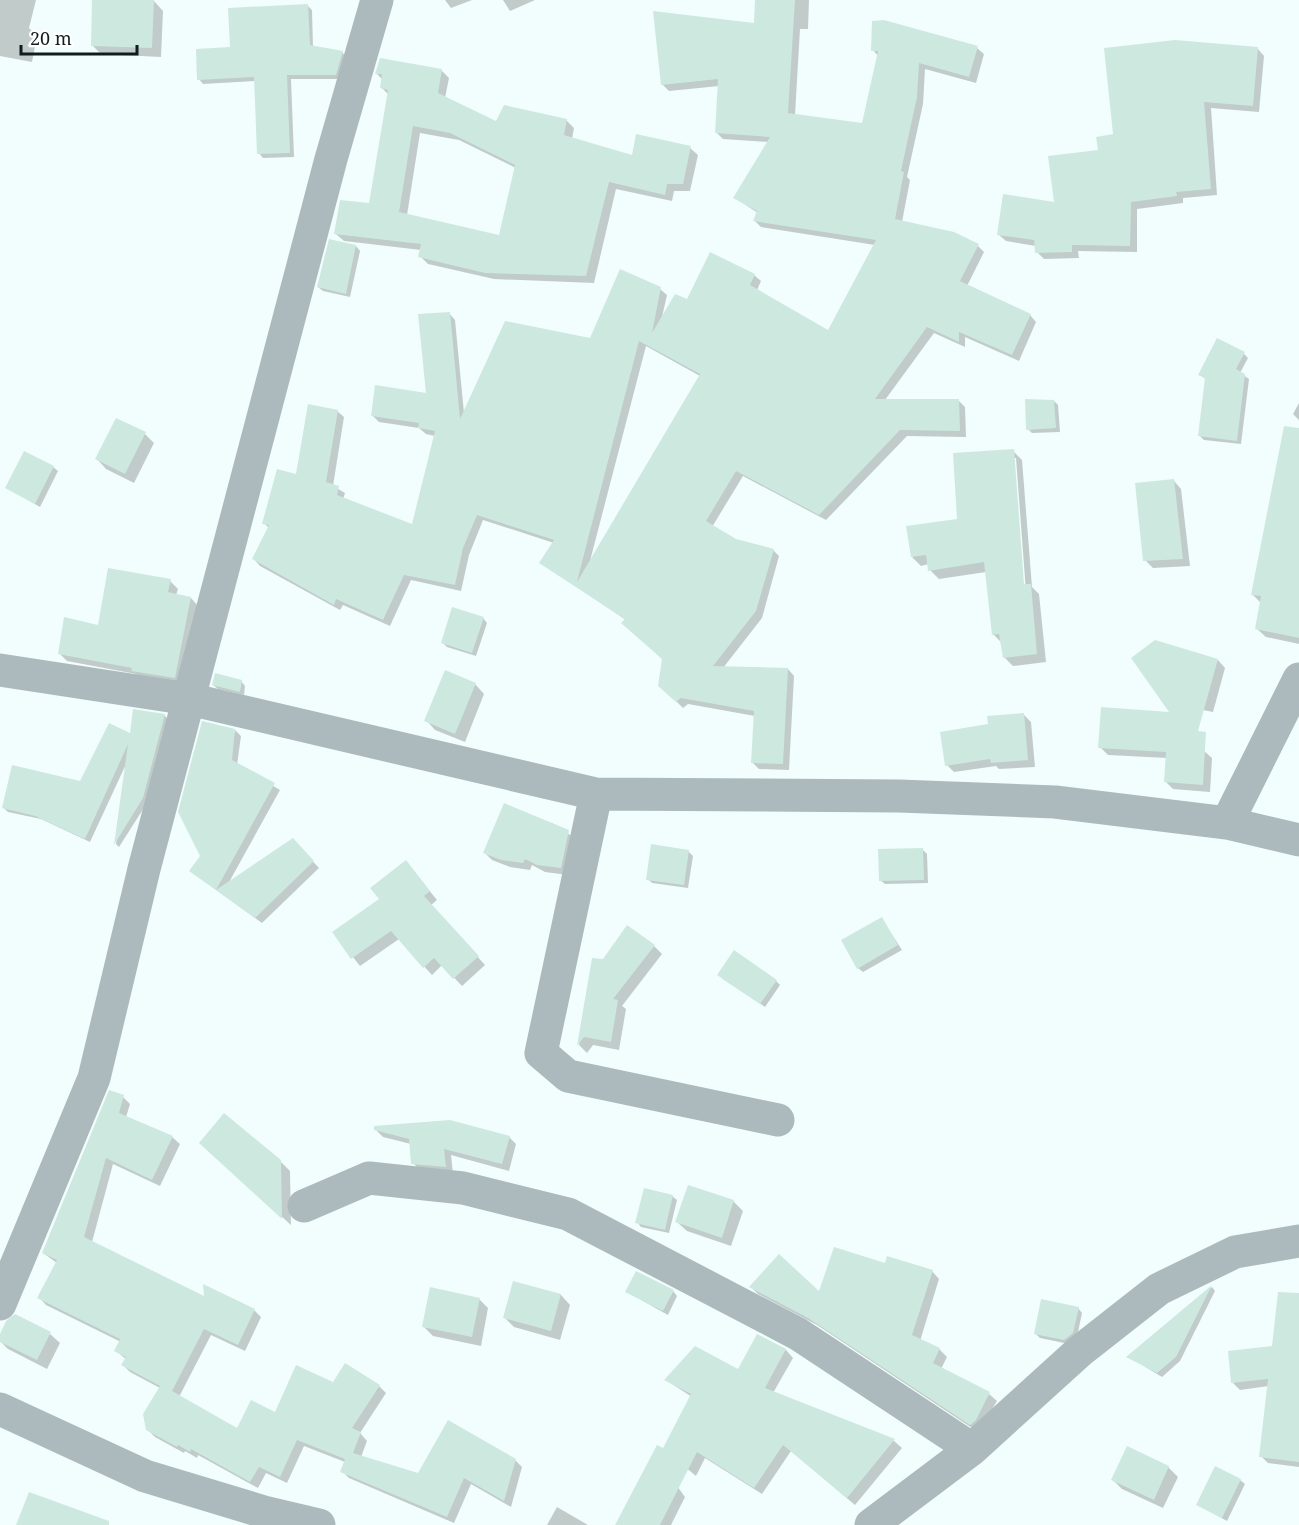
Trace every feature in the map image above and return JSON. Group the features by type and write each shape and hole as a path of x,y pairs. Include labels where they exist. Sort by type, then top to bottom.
{"street":[{"path":"0,1304 94,1078 189,699 331,159 377,0"},
{"path":"0,670 189,699 596,794 899,796 1054,802 1227,824 1299,840"},
{"path":"1227,824 1299,679"},
{"path":"596,794 541,1053 568,1076 778,1120"},
{"path":"304,1206 369,1178 463,1188 568,1214 798,1334 972,1449"},
{"path":"871,1525 972,1449 1080,1351 1159,1289 1235,1252 1299,1240"},
{"path":"0,1409 145,1476 264,1512 319,1525"}],"building":[{"path":"92,0 154,0 152,48 91,46"},
{"path":"755,0 795,0 788,113 862,123 878,51 871,51 872,21 884,20 978,46 969,77 919,63 917,97 901,171 904,172 895,219 954,232 979,244 960,281 1031,314 1012,355 959,332 959,342 927,327 875,399 959,399 960,431 900,430 819,515 736,471 706,521 736,539 774,549 756,611 713,666 788,668 783,764 751,763 754,711 681,698 676,702 658,686 662,659 621,623 625,619 539,563 554,540 477,515 463,548 455,585 404,575 383,620 336,599 334,605 252,559 269,525 262,524 277,469 296,474 308,404 338,410 326,482 339,486 337,495 412,524 435,431 418,428 419,423 371,416 375,385 426,393 418,314 450,312 460,419 505,321 590,338 620,269 661,287 652,333 675,294 687,299 710,252 755,274 750,285 828,330 876,240 753,221 757,211 733,198 770,137 715,133 718,79 661,85 653,11 754,23","holes":["639,341 700,374 577,582"]},
{"path":"308,4 310,45 343,51 336,75 287,75 290,153 257,154 254,77 197,80 196,49 230,47 228,8"},
{"path":"1175,40 1258,47 1253,106 1204,102 1211,189 1176,192 1177,196 1131,202 1130,246 1072,245 1072,252 1035,253 1034,240 997,235 1003,194 1054,202 1048,156 1098,150 1096,137 1113,134 1104,48"},
{"path":"380,58 442,69 438,93 496,121 504,105 567,119 564,135 632,155 636,134 691,146 683,184 667,184 665,195 609,182 586,276 485,273 418,257 421,244 334,234 340,200 369,203 388,90 380,88 382,74 375,74","holes":["413,126 450,133 515,165 499,235 399,212"]},
{"path":"329,239 356,245 346,294 317,287"},
{"path":"1217,338 1245,352 1236,369 1245,374 1237,441 1198,436 1205,378 1198,375"},
{"path":"1025,399 1054,400 1056,428 1026,430"},
{"path":"116,418 146,432 125,474 95,459"},
{"path":"1284,426 1299,428 1299,638 1255,629 1261,596 1251,595"},
{"path":"1014,449 1024,584 1031,584 1037,654 1003,658 999,634 992,635 984,562 928,571 926,555 911,557 906,526 957,519 953,453"},
{"path":"24,451 54,466 35,504 5,488"},
{"path":"1174,479 1183,559 1143,561 1135,483"},
{"path":"108,568 171,579 168,592 191,597 175,678 131,671 132,668 58,654 64,617 98,625"},
{"path":"452,607 484,617 472,653 441,643"},
{"path":"1155,640 1218,659 1198,731 1206,732 1203,785 1164,782 1166,752 1098,748 1101,707 1169,712 1131,658"},
{"path":"445,670 476,683 455,734 424,721"},
{"path":"215,673 242,680 240,692 212,685"},
{"path":"133,709 165,714 143,798 114,845 128,744 85,839 35,816 2,808 12,765 80,781 109,723 130,733"},
{"path":"1024,713 1028,760 991,763 990,759 945,766 940,732 988,724 987,716"},
{"path":"202,721 235,729 232,760 275,783 216,890 189,871 200,856 178,812"},
{"path":"504,803 569,830 561,868 537,865 525,859 523,863 501,860 483,853"},
{"path":"293,838 314,861 255,918 216,890"},
{"path":"651,844 689,850 684,885 646,880"},
{"path":"923,848 924,880 879,881 878,849"},
{"path":"406,860 430,891 424,896 479,956 453,979 434,958 423,968 391,931 351,959 332,932 379,899 370,888"},
{"path":"882,917 898,945 857,969 841,940"},
{"path":"627,925 655,945 613,999 618,1000 611,1042 584,1037 577,1046 592,958 603,959"},
{"path":"734,950 777,980 760,1004 717,975"},
{"path":"109,1090 124,1095 119,1113 173,1136 152,1180 106,1158 84,1237 204,1296 203,1284 255,1309 238,1345 204,1329 172,1391 237,1428 251,1400 275,1412 296,1365 333,1382 345,1363 380,1385 352,1428 361,1432 353,1453 418,1473 448,1420 516,1459 504,1501 464,1478 447,1517 340,1472 345,1459 297,1440 280,1477 259,1467 250,1482 191,1449 190,1452 178,1445 177,1447 146,1430 143,1414 160,1386 121,1365 126,1357 114,1351 120,1339 37,1298 57,1260 42,1253"},
{"path":"224,1113 281,1160 282,1219 199,1143"},
{"path":"450,1120 510,1136 502,1164 444,1149 446,1167 411,1164 409,1139 374,1130 374,1126"},
{"path":"688,1185 734,1200 722,1238 675,1222"},
{"path":"644,1188 673,1195 665,1230 635,1223"},
{"path":"834,1247 885,1263 887,1256 933,1270 912,1335 940,1348 933,1363 990,1392 976,1420 970,1425 808,1318 749,1287 779,1254 819,1291"},
{"path":"636,1271 674,1290 663,1311 625,1292"},
{"path":"513,1281 561,1294 551,1331 503,1318"},
{"path":"1212,1285 1176,1357 1157,1373 1126,1357"},
{"path":"430,1287 480,1298 472,1337 422,1327"},
{"path":"1278,1292 1299,1293 1299,1462 1259,1457 1268,1379 1231,1383 1228,1351 1272,1346"},
{"path":"1041,1299 1079,1307 1073,1333 1064,1340 1034,1334"},
{"path":"15,1314 51,1332 37,1360 0,1342 0,1334 6,1321"},
{"path":"757,1334 786,1349 765,1388 895,1439 847,1498 783,1445 754,1488 697,1452 660,1525 615,1525 657,1445 663,1448 691,1394 664,1380 695,1346 738,1369"},
{"path":"1127,1446 1169,1466 1154,1500 1111,1480"},
{"path":"1215,1466 1241,1479 1222,1518 1196,1505"},
{"path":"29,1492 109,1521 109,1525 16,1525"}]}
